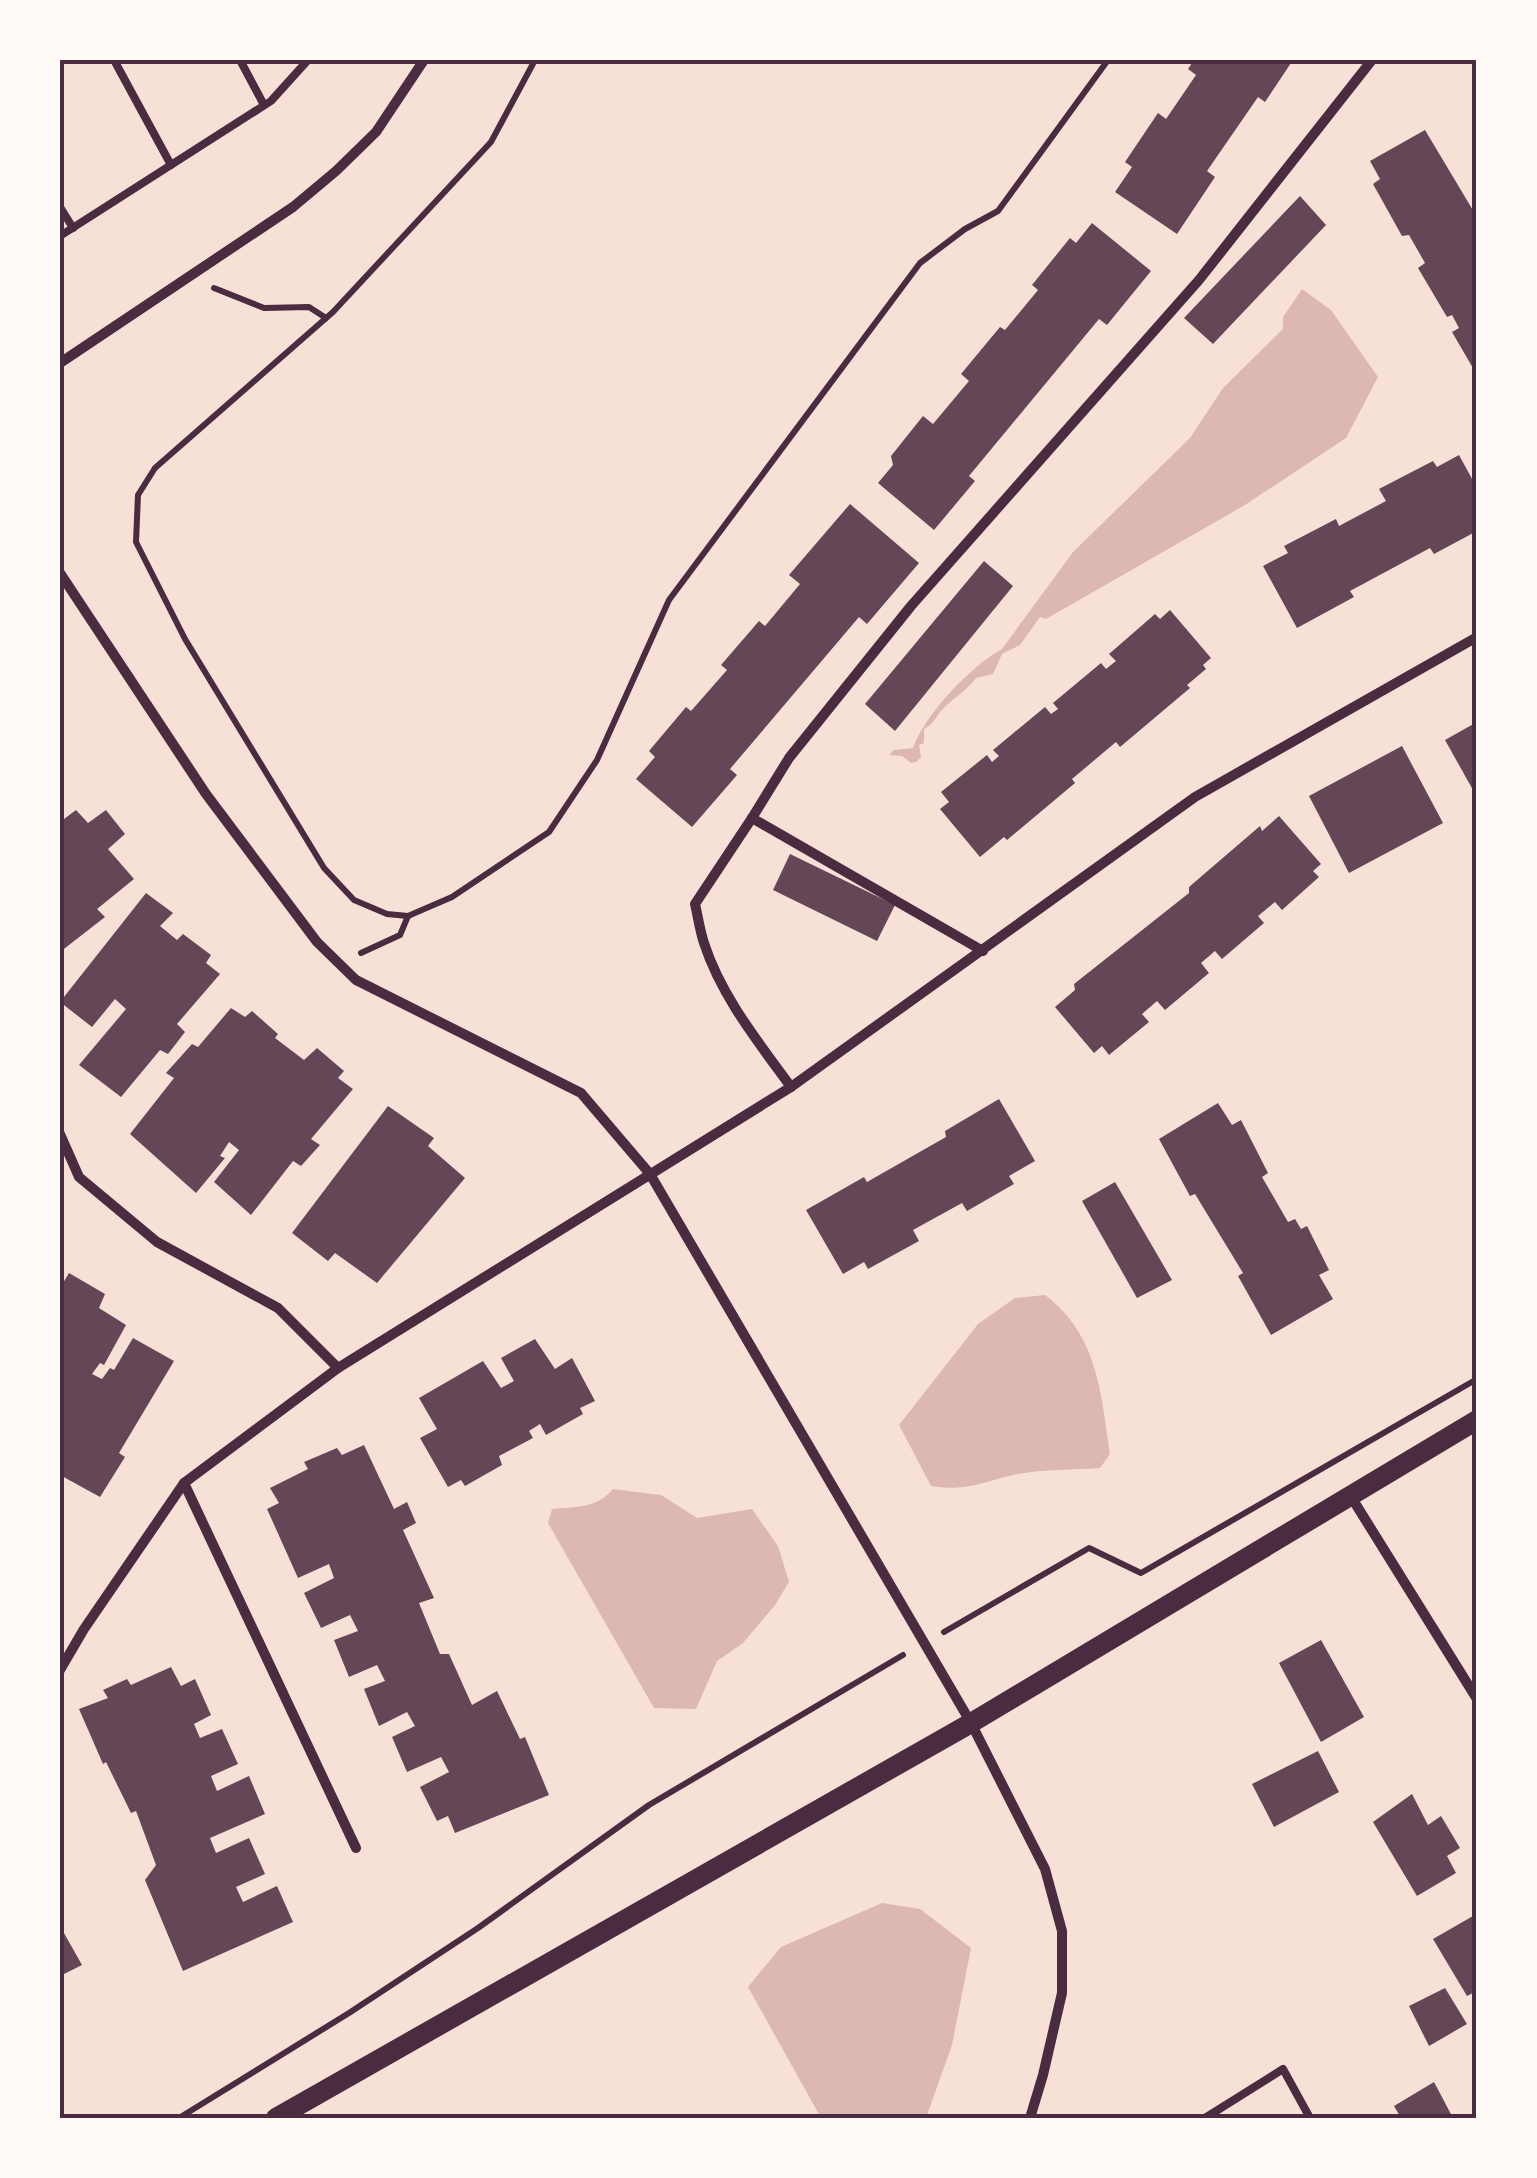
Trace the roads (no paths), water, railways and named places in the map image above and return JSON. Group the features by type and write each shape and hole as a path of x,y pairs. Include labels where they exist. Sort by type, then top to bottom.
{"main road":[{"path":"276,2118 970,1722 1477,1420"}],"street":[{"path":"60,363 292,207 336,171 376,132 424,60"},
{"path":"791,1088 744,1023 721,980 704,945 696,904 788,758 899,621 1199,280 1372,60"},
{"path":"60,573 206,794 316,942 356,980 581,1093 650,1174 970,1722 1045,1869 1062,1931 1062,1993 1030,2118"},
{"path":"60,1670 184,1484 338,1368 791,1088 1196,797 1477,637"},
{"path":"752,818 983,951"},
{"path":"60,1134 79,1176 92,1188 157,1242 278,1308 338,1368"},
{"path":"184,1484 356,1848"},
{"path":"1350,1494 1477,1699"}],"lane":[{"path":"114,60 171,165"},
{"path":"240,60 264,105"},
{"path":"60,236 264,105 308,60"},
{"path":"60,207 72,228"},
{"path":"1206,2118 1283,2069 1310,2118"}]}
